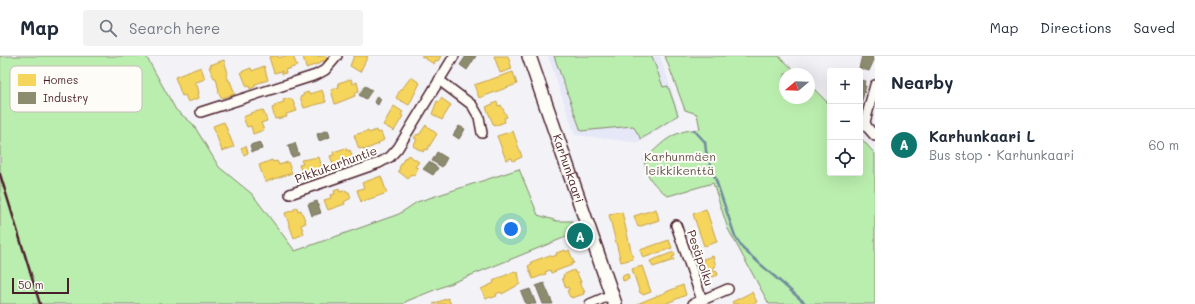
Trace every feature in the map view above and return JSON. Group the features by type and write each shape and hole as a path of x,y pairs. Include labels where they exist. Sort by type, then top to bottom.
{"street":[{"path":"201,112 316,75 325,70 337,56"},
{"name":"Pikkukarhuntie","path":"290,194 379,163 390,157 398,148 454,56"},
{"name":"Karhunkaari","path":"529,56 613,299"},
{"path":"439,80 472,105 479,117 482,133"},
{"path":"875,85 865,122 867,127 875,136"},
{"name":"Pesäpolku","path":"676,225 702,300"},
{"path":"693,304 728,289"},
{"path":"590,304 613,299"}],"shaded area":[{"path":"548,56 660,56 680,116 639,143 575,135"}],"green space":[{"path":"0,56 146,56 176,110 193,124 219,167 252,194 295,251 399,214 417,202 519,169 538,215 557,221 572,221 576,233 407,301 403,304 0,304"},
{"path":"554,56 652,56 663,87 668,86 678,115 641,139 633,126 581,131"},
{"name":"Karhunmäen leikkikenttä","path":"665,56 779,56 792,68 779,68 779,104 815,104 815,90 827,102 827,176 863,176 863,140 875,154 875,304 769,304 728,229 713,183 668,196 649,177 644,160 660,145 674,135 684,131 700,129 697,114 685,110"}],"building: Homes":[{"path":"278,56 279,58 283,56 293,56 297,66 285,70 286,73 282,74 282,71 274,73 269,57"},
{"path":"303,56 326,56 327,60 306,68"},
{"path":"354,56 368,56 360,72 350,66"},
{"path":"421,56 441,56 434,64"},
{"path":"494,56 508,56 512,69 500,73"},
{"path":"224,60 228,73 226,74 235,94 222,98 218,92 216,78 214,78 209,67 211,67 210,65"},
{"path":"264,66 268,80 255,84 256,86 250,89 249,86 247,87 241,72 251,68 252,71"},
{"path":"201,67 205,79 194,83 197,85 199,98 188,102 185,95 182,96 175,77"},
{"path":"513,72 517,84 479,98 474,85"},
{"path":"411,77 420,83 409,105 396,98 401,88 402,89"},
{"path":"351,79 353,84 357,82 359,91 356,92 355,96 335,104 331,90 339,87 338,83"},
{"path":"322,90 326,102 304,108 300,97 303,96 303,94 308,92 309,94"},
{"path":"289,98 292,99 297,111 286,114 287,117 275,119 272,108 275,107 275,105 284,102 283,100"},
{"path":"441,98 451,105 442,120 432,114 437,101 439,102"},
{"path":"497,102 498,106 501,105 507,117 504,118 505,122 494,126 486,107"},
{"path":"394,106 403,112 401,115 403,116 394,131 383,125"},
{"path":"263,110 267,121 261,123 264,130 253,134 251,126 247,127 243,117 251,114 250,113"},
{"path":"224,122 234,147 222,151 213,126"},
{"path":"426,125 437,134 427,150 425,149 423,152 413,146 417,139 414,138 417,134 419,135"},
{"path":"376,130 377,133 381,132 384,140 378,143 379,144 364,150 363,148 359,149 354,135 368,131 369,133"},
{"path":"513,131 522,157 513,161 512,158 506,160 497,136"},
{"path":"246,146 248,153 244,155 241,148"},
{"path":"346,148 347,151 350,150 354,161 334,167 330,156 334,155 333,152"},
{"path":"408,155 419,162 415,167 418,168 414,176 411,174 408,179 398,171 405,157 406,158"},
{"path":"319,157 322,168 319,169 320,171 303,176 299,165 303,164 301,160"},
{"path":"272,160 273,162 277,161 279,165 288,162 292,173 265,182 259,165"},
{"path":"381,176 387,193 361,202 357,190 364,188 362,183"},
{"path":"339,189 340,192 346,190 349,192 351,198 344,202 345,204 328,210 324,200 331,198 330,195 335,194 334,191"},
{"path":"297,207 298,211 301,210 306,223 301,225 304,234 294,238 285,213 294,210"},
{"path":"656,209 659,220 638,227 634,216"},
{"path":"706,209 717,242 704,246 693,214"},
{"path":"622,212 633,259 621,262 609,215"},
{"path":"669,240 672,248 643,258 640,250"},
{"path":"565,250 566,252 569,250 574,263 571,264 572,265 551,273 550,270 545,272 546,274 533,279 528,266 532,264 531,262 550,255 551,257 557,255 556,253"},
{"path":"674,252 675,256 672,257 674,260 653,267 650,261"},
{"path":"713,256 716,266 713,267 714,272 717,271 718,275 710,278 712,284 706,286 704,280 706,279 700,263 704,262 703,259"},
{"path":"642,266 651,292 643,295 640,293 632,269"},
{"path":"574,270 575,273 577,273 581,282 579,282 585,292 583,292 584,294 572,298 567,291 569,290 568,287 566,288 562,278 564,277 563,275"},
{"path":"515,271 516,273 518,272 520,284 502,294 501,292 496,294 497,296 486,299 481,289 494,283 493,281"},
{"path":"628,274 629,279 623,281 622,276"},
{"path":"683,285 686,295 665,304 637,304"},
{"path":"752,292 757,302 753,304 733,304 732,302"},
{"path":"448,298 451,304 433,304"}],"building: Industry":[{"path":"466,56 476,56 467,70 460,65"},
{"path":"862,56 873,56 872,60 874,60 869,71 859,68"},
{"path":"863,81 865,81 864,86 866,86 863,97"},
{"path":"365,86 372,90 366,99 359,95"},
{"path":"377,96 381,99 378,105 374,102"},
{"path":"459,126 465,129 459,139 453,135"},
{"path":"328,130 330,137 319,141 317,134"},
{"path":"260,142 262,149 252,152 250,145"},
{"path":"295,143 299,155 292,157 288,145"},
{"path":"437,152 447,158 442,167 432,161"},
{"path":"429,162 438,168 433,175 423,169"},
{"path":"317,201 321,213 312,216 308,204"},
{"path":"544,283 553,304 543,304 536,286"},
{"path":"530,289 536,304 526,304 521,292"}],"waterway":[{"path":"694,130 705,142 706,151 735,236 743,249 806,304"}],"railway":[{"path":"0,174 40,304"}],"place":[{"name":"Karhunkaari L","path":"580,236"}]}
